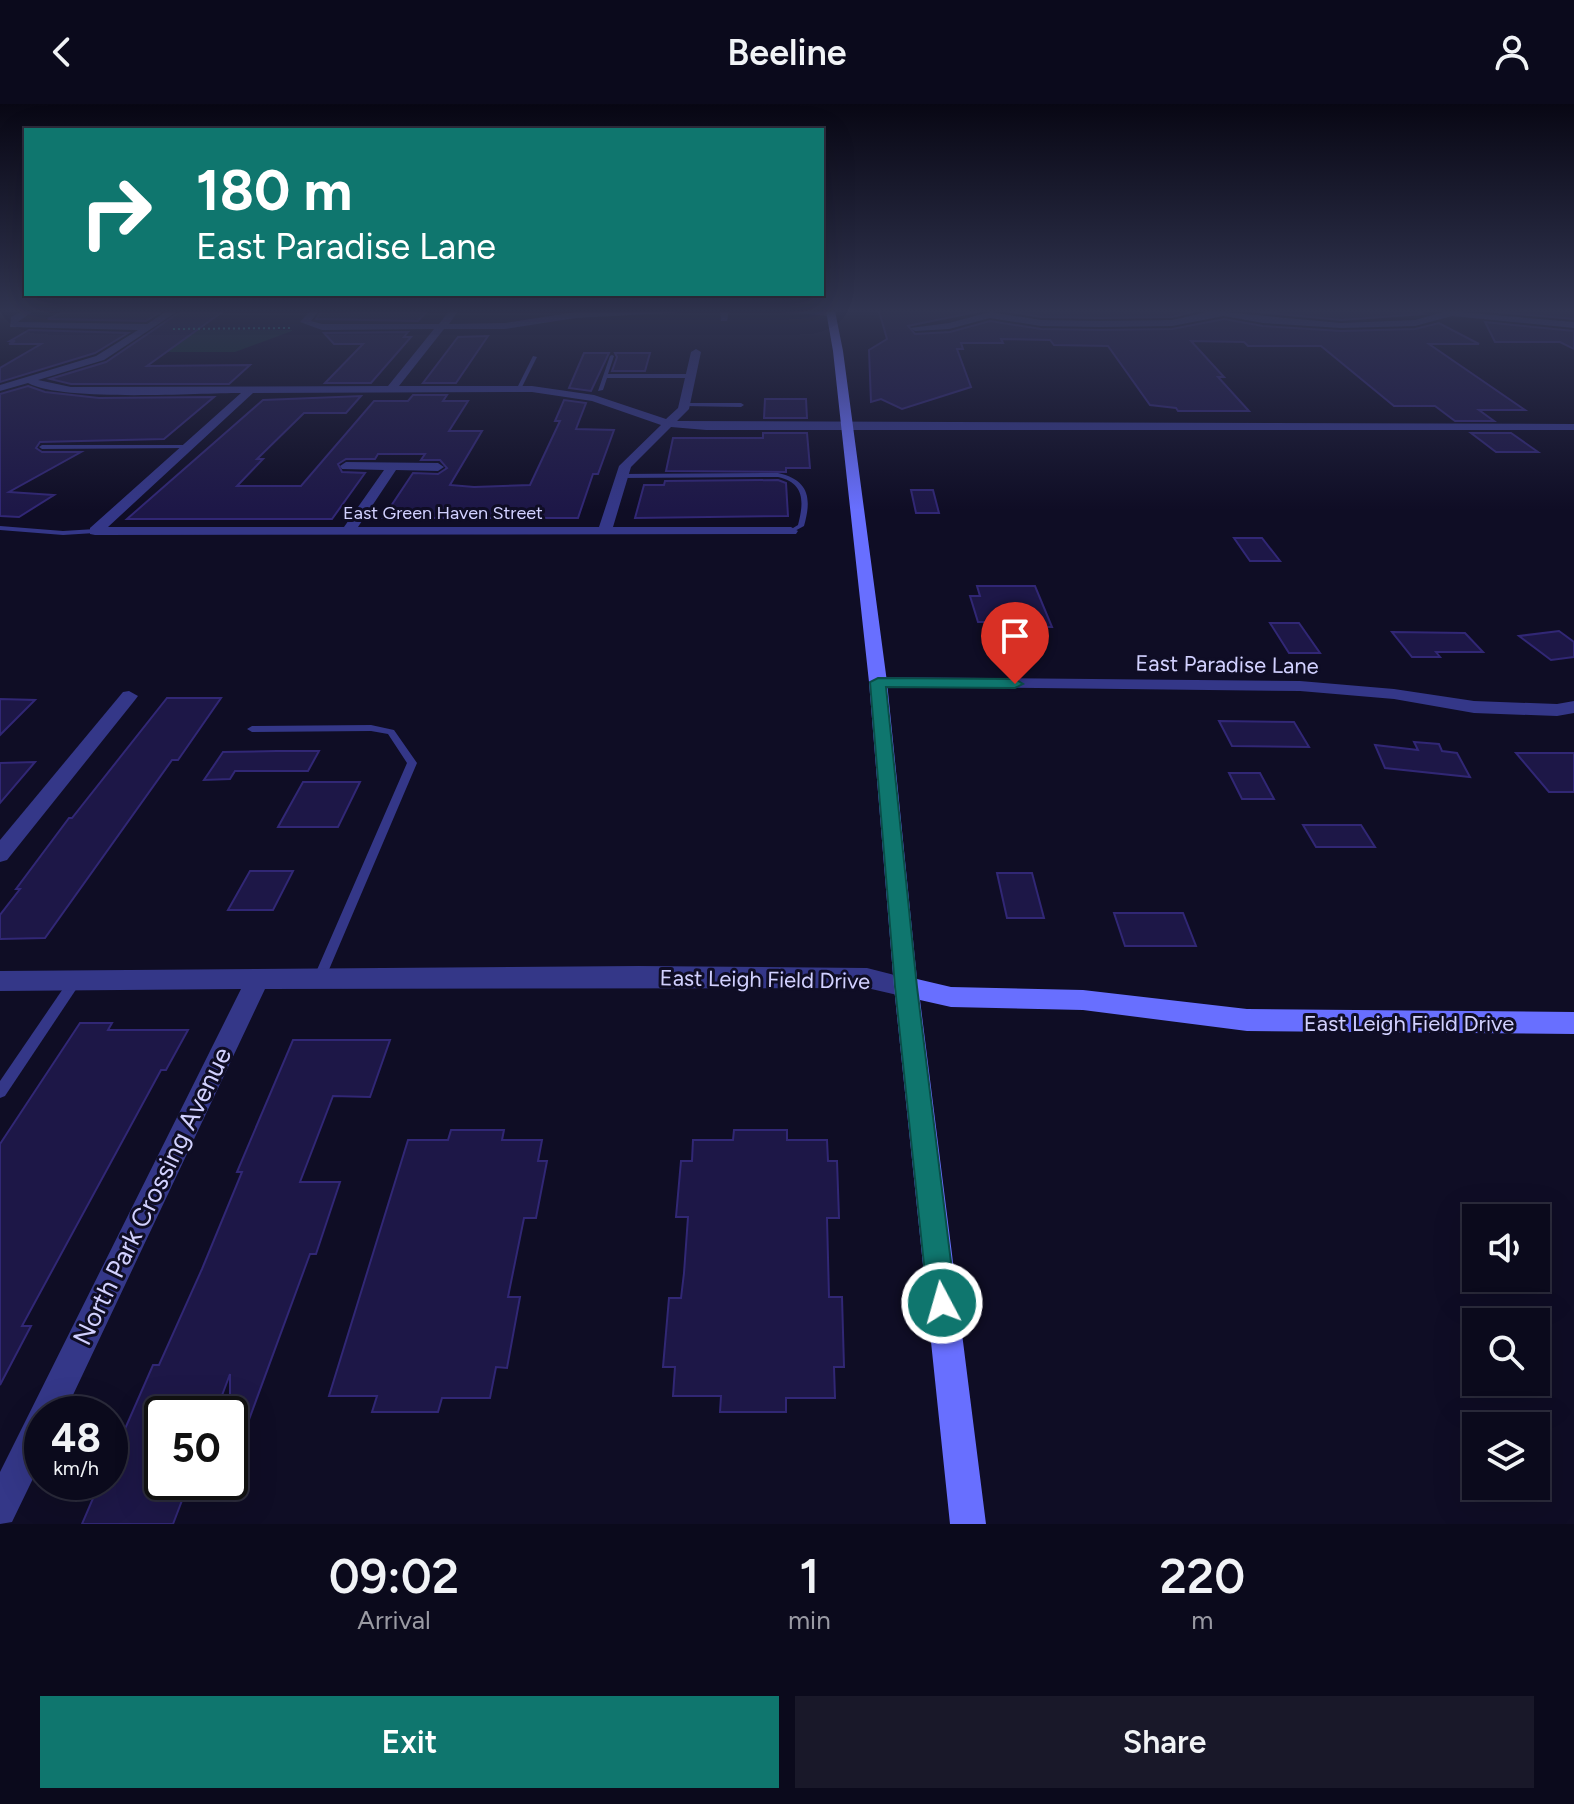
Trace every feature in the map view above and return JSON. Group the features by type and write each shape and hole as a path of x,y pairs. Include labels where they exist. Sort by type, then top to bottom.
{"main road":[{"path":"841,377 878,682 906,987 968,1524"},
{"name":"East Leigh Field Drive","path":"906,987 951,997 1083,1000 1247,1020 1574,1023"}],"street":[{"path":"0,388 39,377"},
{"path":"391,389 400,377"},
{"path":"605,531 620,476 636,453 670,424 684,404 690,377"},
{"path":"30,380 57,390 518,389 594,398 670,424 846,427 1574,427"},
{"path":"95,531 250,390"},
{"path":"346,466 438,467"},
{"path":"348,531 392,467"},
{"name":"East Green Haven Street","path":"95,531 791,531"},
{"name":"East Paradise Lane","path":"878,682 1300,686 1394,694 1474,707 1557,710 1574,707"},
{"path":"0,854 129,696"},
{"name":"East Leigh Field Drive","path":"0,981 867,978 906,987"},
{"name":"North Park Crossing Avenue","path":"56,1396 258,979"},
{"path":"0,1510 24,1460"}],"lane":[{"path":"518,389 524,377"},
{"path":"600,390 605,377"},
{"path":"684,404 741,405"},
{"path":"42,447 188,447"},
{"path":"620,476 778,475 795,479 803,487 803,522 791,531"},
{"path":"0,528 63,533 95,531"},
{"path":"252,729 371,728 391,732 412,763 319,979"},
{"path":"0,1092 75,981"}],"building":[{"path":"236,377 229,384 71,384 50,379"},
{"path":"331,377 376,377 371,383 325,383"},
{"path":"427,377 460,377 456,383 423,383"},
{"path":"574,377 598,377 591,391 569,388"},
{"path":"870,377 967,377 971,387 902,409 881,399 871,402"},
{"path":"1130,377 1218,377 1249,411 1178,411 1176,408 1150,405"},
{"path":"1359,377 1477,377 1525,410 1479,410 1494,421 1455,421 1435,406 1394,406"},
{"path":"28,386 45,392 99,398 214,397 164,439 40,442 36,448 42,452 81,452 9,492 54,495 19,517 0,516 0,394"},
{"path":"413,395 447,395 443,401 468,401 449,431 482,431 450,485 474,487 530,485 560,421 555,421 564,400 586,403 576,429 614,430 598,474 593,474 578,518 383,518 413,473 438,474 447,468 440,460 421,460 425,454 378,454 375,459 346,459 338,464 342,472 365,473 332,519 127,519 263,400 361,396 346,413 304,413 257,459 263,459 237,486 301,486 374,401 408,401"},
{"path":"765,399 806,399 807,418 764,418"},
{"path":"763,433 807,433 810,468 786,468 786,472 666,471 673,438 763,438"},
{"path":"1471,433 1511,433 1538,452 1496,452"},
{"path":"778,480 786,483 788,516 635,518 644,485 664,485 665,481"},
{"path":"911,490 933,490 939,513 916,513"},
{"path":"1234,538 1262,538 1280,561 1250,561"},
{"path":"977,586 1035,586 1052,627 1021,627 1019,622 978,622 970,596 980,596"},
{"path":"1270,623 1299,623 1320,653 1289,653"},
{"path":"1559,631 1574,642 1574,657 1551,660 1519,636"},
{"path":"1392,632 1465,633 1483,652 1436,652 1440,657 1412,657"},
{"path":"167,698 221,698 178,760 172,760 45,938 0,939 0,915 20,889 16,889 69,818"},
{"path":"0,699 35,700 0,735"},
{"path":"1219,721 1294,722 1309,747 1232,746"},
{"path":"1414,742 1439,744 1442,751 1457,753 1470,777 1385,768 1375,745 1418,750"},
{"path":"319,751 308,771 235,771 230,779 204,780 223,752"},
{"path":"1516,753 1574,753 1574,792 1549,792"},
{"path":"35,762 0,803 0,763"},
{"path":"1229,773 1260,773 1274,799 1242,799"},
{"path":"303,782 360,782 338,827 278,827"},
{"path":"1303,825 1361,825 1375,847 1316,847"},
{"path":"250,871 293,871 273,910 228,910"},
{"path":"997,873 1032,873 1044,918 1007,918"},
{"path":"1114,913 1183,913 1196,946 1125,946"},
{"path":"80,1023 112,1023 108,1030 188,1030 166,1070 161,1070 22,1326 31,1326 0,1385 0,1144"},
{"path":"293,1040 390,1040 370,1097 333,1096 300,1182 340,1182 316,1254 310,1254 248,1422 248,1396 230,1396 230,1374 222,1396 144,1396 144,1500 182,1500 173,1524 82,1524 92,1500 128,1500 128,1422 153,1365 159,1365 202,1269 242,1172 237,1172"},
{"path":"451,1130 504,1130 502,1140 542,1140 538,1161 547,1161 536,1218 524,1218 508,1297 520,1297 507,1368 496,1367 490,1398 442,1398 438,1412 372,1412 377,1396 329,1396 408,1140 448,1140"},
{"path":"734,1130 787,1130 787,1140 827,1140 828,1161 837,1161 839,1218 827,1218 829,1297 842,1297 844,1367 834,1367 835,1398 786,1398 786,1412 720,1412 721,1396 673,1396 675,1367 663,1367 669,1298 681,1298 684,1273 688,1217 676,1217 681,1161 692,1161 693,1140 733,1140"}],"route":[{"path":"942,1303 906,987 878,682 1015,684"}]}
